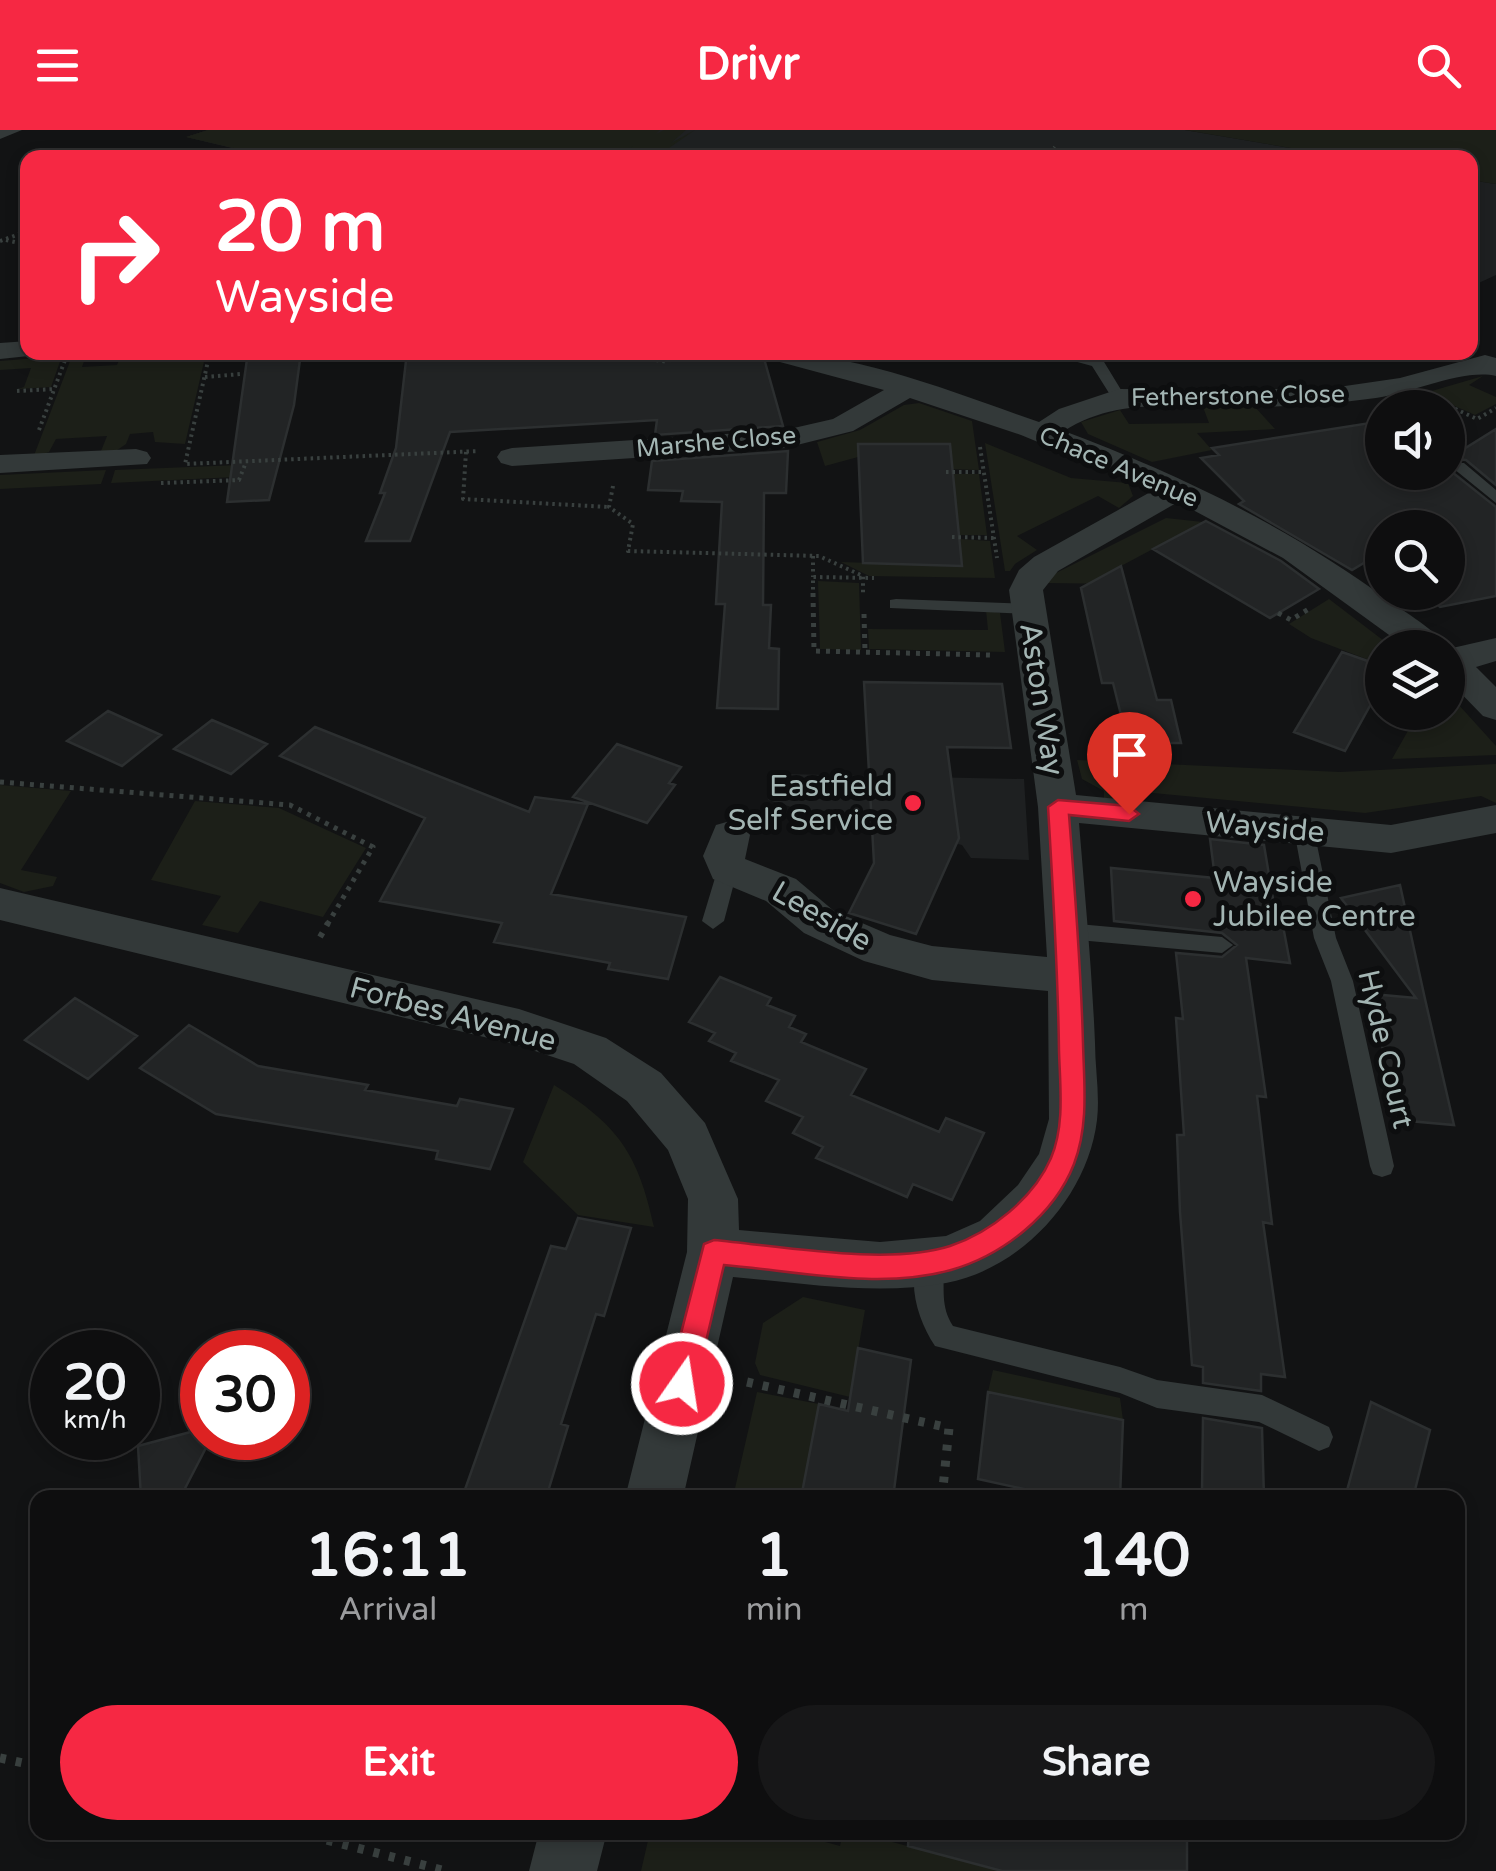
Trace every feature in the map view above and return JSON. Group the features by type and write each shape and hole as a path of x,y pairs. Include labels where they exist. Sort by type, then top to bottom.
{"street":[{"path":"0,133 11,130"},
{"name":"Chace Avenue","path":"806,360 908,386 1044,432 1178,489 1274,539 1355,590 1408,630"},
{"name":"Fetherstone Close","path":"1044,432 1069,415 1119,398 1249,399 1345,394 1402,386 1485,363 1496,368"},
{"name":"Marshe Close","path":"512,457 786,438 844,425 880,407 908,386"},
{"path":"0,464 136,458"},
{"name":"Aston Way","path":"1058,807 1027,600 1031,577 1046,564 1178,489"},
{"path":"1465,654 1496,649"},
{"name":"Chace Avenue","path":"1465,678 1496,708"},
{"path":"714,1252 880,1266 948,1259 998,1237 1036,1201 1062,1162 1072,1119 1068,954 1058,807"},
{"name":"Wayside","path":"1058,807 1391,839 1496,819"},
{"name":"Leeside","path":"729,852 819,922 878,949 932,963 1068,954"},
{"name":"Forbes Avenue","path":"0,904 519,1027 590,1052 644,1088 688,1138 713,1198 714,1252 656,1490"},
{"path":"563,1871 570,1840"}],"lane":[{"path":"1095,360 1119,398"},
{"path":"1465,471 1496,498"},
{"path":"896,604 1027,600"},
{"name":"Hyde Court","path":"1304,830 1324,938 1342,981 1382,1166"},
{"path":"713,921 729,852"},
{"path":"1068,954 1222,945"},
{"path":"929,1261 930,1315 945,1337 1120,1380 1157,1394 1262,1409 1319,1437"}],"path":[{"path":"36,438 65,360"},
{"path":"208,360 185,464 486,451 512,457"},
{"path":"656,360 669,360"},
{"path":"205,376 241,374"},
{"path":"17,391 55,388"},
{"name":"Aston Way","path":"978,437 1000,581 1027,600"},
{"path":"609,507 620,450"},
{"path":"466,452 463,499 609,507 633,524 628,551 813,556 862,578"},
{"path":"242,473 246,461"},
{"path":"946,472 984,472"},
{"path":"952,537 994,538"},
{"path":"813,556 813,578"},
{"path":"0,782 290,805 373,847 318,941"},
{"path":"747,1382 949,1428 943,1490"},
{"path":"0,1758 30,1764"},
{"path":"327,1840 446,1871"}],"shaded area":[{"path":"208,130 1185,130 1302,150 240,150 186,137"},
{"path":"208,130 660,130 656,134 686,130 671,143 695,130 666,150 626,150 633,146 625,150 242,150 186,137"},
{"path":"1185,130 1496,130 1496,184 1478,181 1478,150 1302,150"},
{"path":"1478,181 1496,184 1496,275 1478,283"},
{"path":"61,360 51,387 18,389 24,387 31,368 0,370 0,361"},
{"path":"70,360 85,360 82,367 117,365 119,360 204,360 185,444 155,442 153,432 130,434 126,444 113,453 101,451 107,436 56,439 49,452 33,458"},
{"path":"1483,376 1469,385 1496,397 1496,404 1475,415 1465,411 1465,390 1435,390"},
{"path":"919,403 972,421 979,470 946,469 953,467 950,445 858,444 858,457 825,466 817,442 860,430 904,405"},
{"path":"1203,407 1255,407 1275,429 1197,433 1212,450 1152,462 1088,434 1081,422 1120,410 1129,424 1209,423"},
{"path":"985,443 1071,478 1128,483 1133,496 1119,508 1098,496 1017,536 1037,550 1005,571"},
{"path":"239,465 236,477 111,483 115,470"},
{"path":"106,470 101,484 0,489 0,475"},
{"path":"951,474 979,474 987,535 952,535"},
{"path":"1166,518 1203,522 1242,544 1185,532 1121,566 1121,584 1045,583 1046,578"},
{"path":"960,539 990,541 995,578 869,576 841,562 962,566"},
{"path":"818,581 859,583 861,650 820,649"},
{"path":"1329,599 1370,630 1365,630 1365,659 1311,638 1289,624"},
{"path":"986,610 1000,613 1005,652 869,649 868,629 988,630"},
{"path":"1465,712 1496,746 1496,755 1392,759 1408,730 1465,730"},
{"path":"1077,760 1340,772 1496,764 1496,803 1481,796 1365,813 1132,791 1117,802 1104,801 1104,791 1082,779"},
{"path":"782,774 1024,779 1029,860 971,858 962,845 892,828 861,828 768,800"},
{"path":"0,785 71,791 21,870 57,877 53,886 24,892 0,883"},
{"path":"195,801 279,808 366,848 323,917 260,901 238,933 202,925 221,896 151,880"},
{"path":"554,1085 594,1114 622,1143 641,1179 654,1227 578,1215 523,1162"},
{"path":"803,1297 865,1310 850,1397 760,1375 755,1363 763,1323"},
{"path":"993,1370 1120,1398 1123,1420 988,1392"},
{"path":"757,1392 819,1404 802,1490 735,1490"},
{"path":"648,1840 818,1840 840,1846 841,1840 885,1840 1002,1871 641,1871"}],"building":[{"path":"247,360 300,360 294,405 269,500 227,502"},
{"path":"406,360 764,360 783,426 655,435 657,420 450,432 410,541 366,541 385,493 380,493 396,448"},
{"path":"1365,424 1365,490 1465,490 1465,482 1496,507 1496,596 1465,602 1465,510 1365,510 1365,562 1352,570 1239,504 1244,501 1201,458 1219,455 1212,448"},
{"path":"1496,429 1496,485 1466,460 1465,448"},
{"path":"858,444 950,444 962,566 863,563"},
{"path":"788,451 786,493 764,493 763,605 771,605 769,648 779,649 778,709 717,708 725,604 716,604 722,502 681,501 683,491 648,490 652,461"},
{"path":"1206,521 1281,561 1319,589 1270,618 1153,549"},
{"path":"1121,566 1157,700 1171,700 1181,743 1128,743 1113,683 1102,683 1081,588"},
{"path":"1342,652 1365,660 1365,715 1345,751 1294,732"},
{"path":"864,682 1002,684 1011,748 947,747 959,838 916,934 849,913 874,863"},
{"path":"108,711 161,735 122,766 67,741"},
{"path":"212,720 267,744 231,774 174,749"},
{"path":"315,727 529,812 535,797 588,804 551,894 686,917 668,979 608,969 610,963 494,942 502,923 380,901 425,818 280,756"},
{"path":"617,744 681,767 669,783 675,785 647,823 573,797"},
{"path":"1210,839 1264,845 1275,911 1280,910 1290,963 1246,958 1266,1097 1257,1096 1272,1224 1263,1222 1285,1377 1261,1374 1261,1391 1203,1383 1203,1367 1192,1365 1180,1212 1177,1135 1184,1135 1176,1018 1183,1019 1176,953 1222,957 1237,945 1222,933 1114,921 1111,868 1215,878"},
{"path":"1400,885 1454,1125 1398,1120 1371,994 1416,998 1341,898"},
{"path":"720,977 771,998 767,1005 795,1016 789,1027 806,1034 801,1042 866,1069 851,1095 939,1132 946,1118 984,1133 952,1200 913,1184 907,1197 816,1158 823,1147 793,1133 803,1117 766,1101 779,1080 731,1061 736,1053 709,1041 715,1033 689,1022"},
{"path":"75,998 137,1036 88,1079 25,1040"},
{"path":"189,1025 258,1066 368,1085 365,1090 457,1106 460,1099 513,1109 490,1169 436,1159 438,1151 216,1114 140,1068"},
{"path":"578,1218 631,1228 604,1316 596,1314 561,1424 568,1426 548,1490 465,1490 551,1246 566,1249"},
{"path":"858,1348 911,1360 894,1490 803,1490 819,1404 848,1411"},
{"path":"988,1392 1123,1420 1120,1490 1024,1490 978,1479"},
{"path":"1371,1402 1430,1430 1415,1490 1347,1490"},
{"path":"1203,1418 1262,1428 1264,1490 1202,1490"},
{"path":"180,1435 180,1460 200,1460 184,1490 141,1490 139,1460 160,1460 160,1440"},
{"path":"908,1840 1187,1840 1187,1871 1002,1871 908,1846"}],"place":[{"name":"Eastfield Self Service","path":"913,803"},
{"name":"Wayside Jubilee Centre","path":"1193,899"}],"route":[{"path":"682,1384 714,1252 880,1266 948,1259 998,1237 1036,1201 1062,1162 1072,1119 1070,976 1058,807 1129,814"}]}
